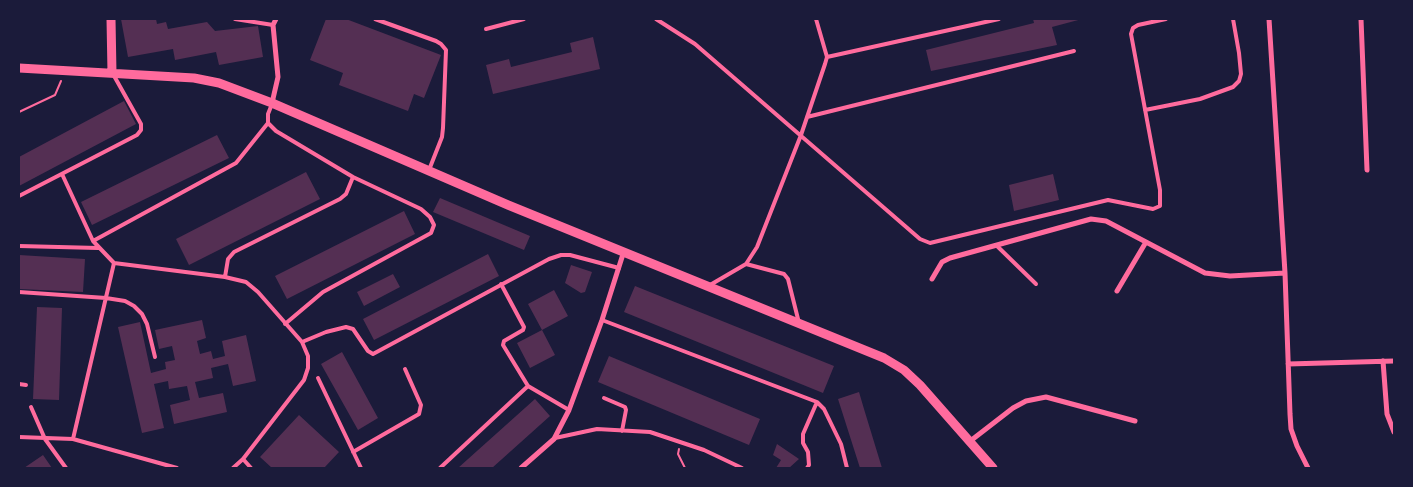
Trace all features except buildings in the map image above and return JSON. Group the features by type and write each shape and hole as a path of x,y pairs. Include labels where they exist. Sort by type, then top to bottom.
{"street":[{"path":"111,19 112,73"},
{"path":"272,103 278,78 273,25 276,19"},
{"path":"1270,19 1285,273 1291,429 1308,468"},
{"path":"1361,19 1367,170"},
{"path":"19,68 194,78 219,83 272,103 508,206 624,251 884,358 904,370 920,385 993,468"},
{"path":"932,278 942,262 950,258 1091,219 1106,221 1205,273 1230,276 1285,273"},
{"path":"1117,291 1146,242"},
{"path":"522,468 554,439 568,410 602,320 624,251"},
{"path":"1383,361 1387,414 1394,432"},
{"path":"1288,364 1394,361"},
{"path":"969,442 1013,408 1026,401 1046,397 1135,422"}],"lane":[{"path":"235,19 273,25"},
{"path":"375,19 436,41 446,50 444,128 429,170"},
{"path":"486,29 524,19"},
{"path":"656,19 695,44 920,239 930,243 1108,200 1153,209 1160,206 1160,190 1131,34 1133,28 1138,25 1166,19"},
{"path":"708,286 746,264 757,247 801,135 827,56 816,19"},
{"path":"827,56 999,19"},
{"path":"1145,110 1200,99 1233,87 1239,81 1241,74 1240,54 1233,19"},
{"path":"807,117 1074,51"},
{"path":"19,196 137,135 141,130 141,124 112,73"},
{"path":"93,241 236,162 268,123 268,114 272,103"},
{"path":"268,123 284,137 353,178 421,210 430,217 434,225 431,233 323,292 285,324"},
{"path":"62,174 93,241 114,263 225,277 246,282 258,292 302,342 308,356 308,368 304,380 243,460 233,468"},
{"path":"225,277 228,259 234,252 340,200 346,194 353,178"},
{"path":"996,245 1036,284"},
{"path":"19,246 98,248"},
{"path":"302,342 326,332 346,327 353,329 368,352 373,354 549,258 570,255 618,268"},
{"path":"73,439 114,263"},
{"path":"746,264 784,274 788,279 799,323"},
{"path":"502,284 524,326 523,330 504,341 503,345 528,386 568,410"},
{"path":"19,292 125,301 142,314 147,324 155,357"},
{"path":"602,320 817,402 824,409 841,444 847,468"},
{"path":"353,452 419,414 421,405 405,369"},
{"path":"318,378 361,468"},
{"path":"19,384 26,385"},
{"path":"440,468 528,386"},
{"path":"604,398 625,407 622,431"},
{"path":"807,468 809,464 808,452 803,443 802,434 817,402"},
{"path":"31,407 44,439 66,468"},
{"path":"554,439 598,429 650,432 704,450 742,468"},
{"path":"19,437 73,439 177,468"},
{"path":"243,460 251,468"}],"path":[{"path":"19,112 55,95 63,77"},
{"path":"681,442 678,454 681,464 685,468"}]}
